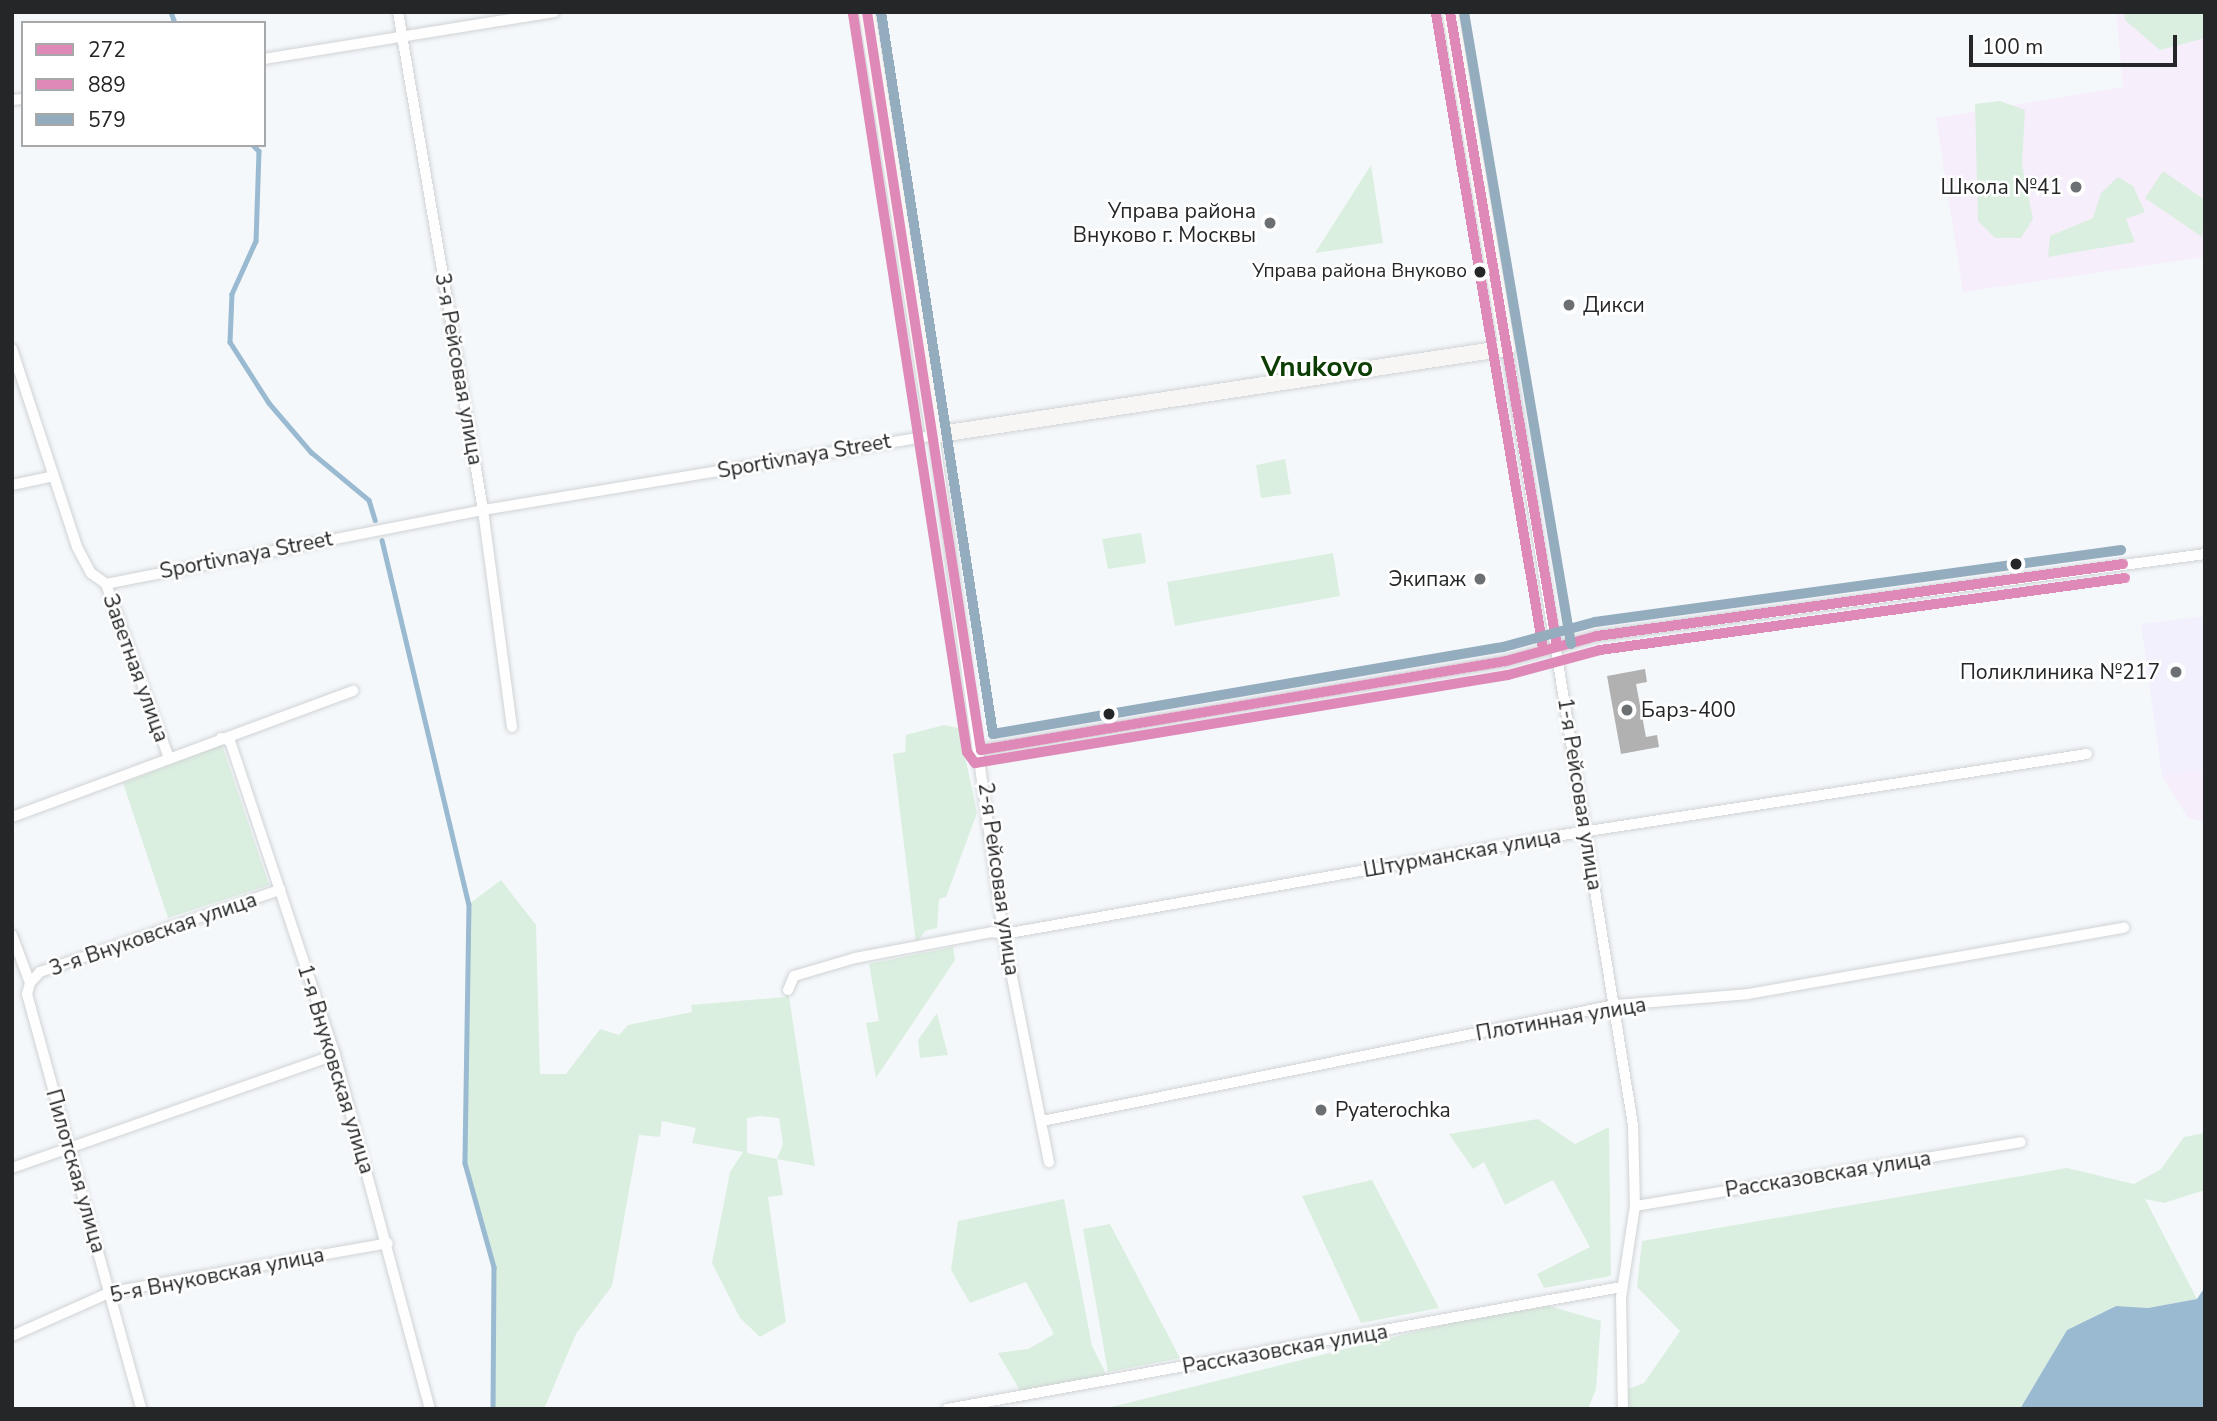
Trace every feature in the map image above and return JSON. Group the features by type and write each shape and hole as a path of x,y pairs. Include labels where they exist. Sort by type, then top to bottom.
{"street":[{"name":"3-я Рейсовая улица","path":"398,12 483,510 512,727"},
{"path":"266,59 554,12"},
{"name":"2-я Рейсовая улица","path":"867,12 981,750 1004,934 1049,1162"},
{"name":"1-я Рейсовая улица","path":"1450,12 1557,646 1633,1125 1635,1206 1622,1287 1623,1409"},
{"name":"Sportivnaya Street","path":"106,584 483,510 934,435 1507,348"},
{"name":"Заветная улица","path":"12,349 50,477 77,547 91,573 106,584 167,755"},
{"path":"12,485 50,477"},
{"path":"981,750 1506,661 1557,646 2205,554"},
{"path":"12,817 167,755 353,691"},
{"name":"1-я Внуковская улица","path":"221,738 230,741 335,1055 388,1243 430,1409"},
{"name":"Штурманская улица","path":"788,990 794,976 855,958 992,932 1004,934 1586,832 2087,754"},
{"name":"3-я Внуковская улица","path":"30,983 40,972 280,890"},
{"name":"Плотинная улица","path":"1042,1121 1615,1005 1748,994 2124,929"},
{"name":"Пилотская улица","path":"12,935 30,983 27,994 141,1409"},
{"path":"12,1168 335,1055"},
{"name":"Рассказовская улица","path":"1635,1206 2021,1142"},
{"name":"5-я Внуковская улица","path":"12,1336 111,1292 388,1243"},
{"name":"Рассказовская улица","path":"947,1409 1622,1287"}],"shaded area":[{"name":"Школа №41","path":"2116,12 2205,12 2205,257 1963,292 1936,118 2123,87"},
{"name":"Поликлиника №217","path":"2205,616 2205,768 2162,776 2141,624"},
{"path":"2205,768 2205,822 2188,818 2162,776"}],"green space":[{"path":"2124,12 2205,12 2205,38 2160,50 2125,20"},
{"path":"2000,101 2025,110 2022,165 2033,219 2021,238 1995,238 1978,221 1975,104"},
{"path":"1371,165 1383,243 1315,253"},
{"path":"2163,171 2205,200 2202,237 2145,198"},
{"path":"2118,177 2133,186 2145,212 2126,219 2135,242 2048,257 2050,236 2093,218 2101,193"},
{"path":"1285,459 1291,494 1261,498 1256,465"},
{"path":"1141,533 1146,563 1108,569 1102,539"},
{"path":"1333,553 1340,596 1175,626 1167,582"},
{"path":"944,725 959,728 977,813 946,897 939,899 937,928 925,931 916,944 893,754 905,752 906,735"},
{"path":"222,745 269,885 168,918 123,783"},
{"path":"501,880 536,925 540,1074 566,1074 600,1029 619,1035 628,1025 692,1012 691,1005 785,997 788,990 815,1166 777,1159 783,1195 768,1197 786,1322 760,1337 740,1318 712,1263 730,1172 743,1152 692,1143 696,1128 662,1121 660,1137 639,1135 612,1286 576,1334 544,1409 494,1409 494,1267 465,1163 469,904","holes":["747,1118 779,1118 783,1144 777,1159 747,1153"]},
{"path":"953,947 955,960 876,1078 866,1023 879,1021 869,964"},
{"path":"937,1013 948,1055 920,1058 918,1040"},
{"path":"1538,1119 1575,1144 1609,1127 1611,1276 1544,1288 1537,1274 1590,1247 1553,1180 1505,1205 1484,1162 1473,1169 1449,1134"},
{"path":"2205,1133 2205,1190 2164,1203 2145,1199 2197,1299 2148,1308 2115,1306 2067,1330 2020,1409 1626,1409 1623,1391 1644,1383 1680,1331 1637,1287 1642,1241 2067,1168 2134,1184 2161,1169 2184,1137"},
{"path":"1372,1180 1439,1308 1361,1323 1302,1196"},
{"path":"1064,1199 1092,1346 1109,1380 1022,1394 998,1353 1028,1349 1054,1334 1026,1282 970,1303 951,1270 958,1221"},
{"path":"1110,1224 1180,1358 1108,1372 1083,1229"},
{"path":"1535,1302 1601,1321 1596,1389 1588,1409 1103,1409"}],"water":[{"path":"2205,1287 2205,1409 2020,1409 2067,1330 2116,1306 2148,1308 2197,1299"}],"building":[{"name":"Барз-400","path":"1645,669 1647,682 1636,684 1646,737 1657,735 1659,747 1621,754 1607,676"}],"waterway":[{"path":"171,12 174,21"},
{"path":"255,147 259,151 256,241 232,294 230,342 269,403 311,452 369,500 375,520"},
{"path":"382,540 469,904 465,1163 494,1267 493,1409"}],"transit line":[{"name":"272","path":"867,12 981,750 1506,661 1597,636 2123,564"},
{"name":"579","path":"881,12 993,734 1503,647 1595,622 2121,550"},
{"name":"272","path":"1450,12 1557,646"},
{"name":"579","path":"1464,12 1571,644"},
{"name":"889","path":"853,14 967,752 975,763 1508,675 1600,650 2125,578"},
{"name":"889","path":"1436,14 1543,648"}],"place":[{"name":"Школа №41","path":"2076,187"},
{"name":"Управа района Внуково г. Москвы","path":"1270,223"},
{"name":"Управа района Внуково","path":"1480,272"},
{"name":"Дикси","path":"1569,305"},
{"name":"Экипаж","path":"1480,579"},
{"name":"Поликлиника №217","path":"2176,672"},
{"name":"Барз-400","path":"1627,710"},
{"name":"Pyaterochka","path":"1321,1110"}],"district":[{"name":"Vnukovo","path":"1317,367"}]}
